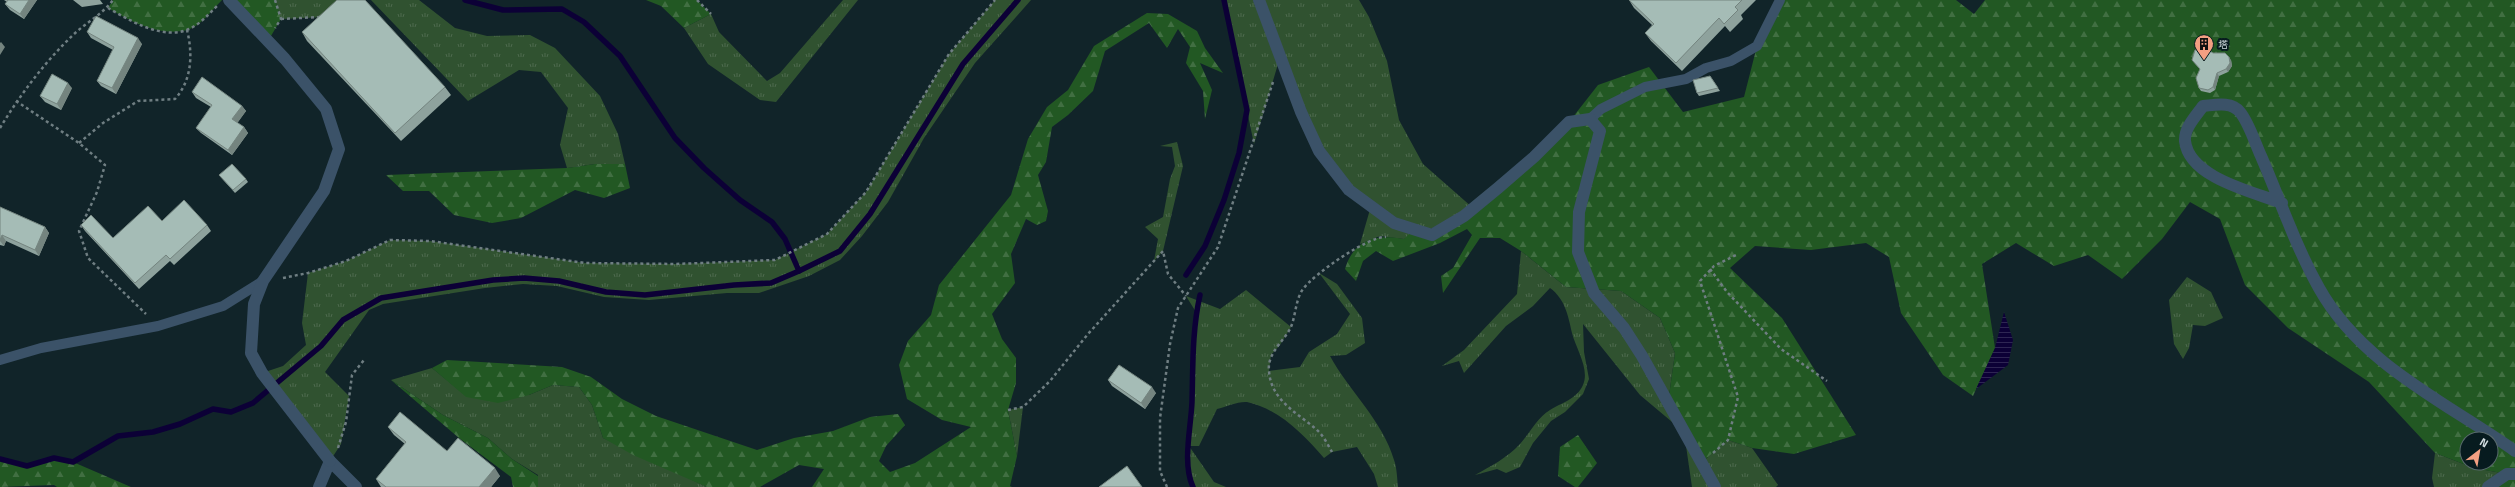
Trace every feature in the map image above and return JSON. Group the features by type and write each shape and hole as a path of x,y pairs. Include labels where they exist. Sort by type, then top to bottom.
{"street":[{"path":"229,0 268,41 326,109 339,150 324,191 263,281 254,304 251,354 262,373 330,461 356,487"},
{"path":"1260,0 1301,112 1319,151 1348,190 1394,223 1432,235 1464,216 1534,157 1569,122 1590,119 1600,131 1579,212 1578,252 1594,293 1631,339 1715,487"},
{"path":"2282,203 2221,182 2194,162 2185,141 2190,123 2203,106 2225,104 2240,112 2282,203 2319,288 2340,320 2379,357 2415,386 2515,451"},
{"path":"319,487 330,461"},
{"path":"2488,487 2507,474 2515,474"}],"lane":[{"path":"1590,119 1601,109 1645,87 1686,79 1706,68 1732,62 1757,46 1780,0"},
{"path":"0,360 41,348 158,326 224,306 263,281"}],"path":[{"path":"0,128 22,92 72,36 108,8 113,0"},
{"path":"108,8 132,22 158,30 188,30 203,20 222,0"},
{"path":"274,0 281,19"},
{"path":"697,0 711,14"},
{"path":"263,281 314,271 346,261 390,240 445,243 585,263 676,264 775,260 827,234 866,192 949,54 995,0"},
{"path":"281,19 326,17"},
{"path":"268,41 281,19"},
{"path":"79,143 103,123 138,101 176,99 184,89 192,50 188,30"},
{"path":"1167,487 1160,471 1160,418 1178,308 1218,247 1274,79"},
{"path":"16,101 79,143 105,165 97,192 79,231 88,258 158,326"},
{"path":"1332,452 1318,430 1293,413 1276,392 1269,371 1271,354 1280,345 1291,327 1302,290 1319,273 1360,244 1380,236 1393,237"},
{"path":"1008,410 1023,408 1050,381 1088,334 1163,252 1168,274 1186,296"},
{"path":"1701,463 1728,440 1738,397 1700,281 1710,269 1736,255"},
{"path":"1710,269 1726,292 1781,349 1827,381"},
{"path":"330,461 341,444 352,375 364,360"}],"green space":[{"path":"113,0 222,0 197,25 187,30 176,32 156,30 135,23 108,8"},
{"path":"229,0 275,0 281,19 268,41"},
{"path":"275,0 345,0 326,17 281,19"},
{"path":"371,0 419,0 455,28 487,36 530,35 555,48 600,96 618,134 625,164 595,164 567,168 560,145 568,108 541,72 519,70 468,101"},
{"path":"646,0 697,0 711,14 684,28 661,6"},
{"path":"843,0 858,0 776,102 760,100 708,64 684,28 711,14 719,32 767,81 780,73"},
{"path":"995,0 1031,0 975,63 924,138 888,202 862,236 840,260 809,276 759,293 727,293 649,300 604,297 557,286 523,284 485,288 383,304 369,310 325,372 349,396 341,444 330,461 262,373 283,366 306,345 302,323 308,273 346,261 390,240 430,241 585,263 676,264 775,260 827,234 866,192 949,54"},
{"path":"1224,0 1359,0 1369,17 1387,61 1399,120 1423,164 1473,208 1464,216 1404,239 1380,236 1360,244 1371,206 1319,151 1281,54 1254,144"},
{"path":"1780,0 1956,0 1974,14 1985,0 2515,0 2515,487 2488,487 2507,474 2490,471 2499,471 2499,431 2459,431 2459,462 2435,453 2369,382 2288,328 2245,285 2220,219 2190,202 2162,239 2122,279 2088,255 2054,266 2016,243 1982,264 1995,348 1973,396 1943,375 1901,313 1889,257 1866,243 1811,250 1755,246 1730,268 1782,318 1856,435 1794,454 1752,448 1728,440 1701,463 1668,403 1675,353 1660,318 1621,291 1566,287 1521,251 1500,238 1480,238 1443,293 1441,276 1453,268 1472,235 1467,229 1440,243 1393,261 1376,251 1363,261 1356,281 1345,269 1354,251 1367,241 1384,237 1404,239 1414,229 1432,235 1569,122 1598,85 1649,67 1683,112 1744,97 1757,46"},
{"path":"1147,13 1168,14 1197,31 1205,48 1223,73 1200,63 1212,90 1205,119 1203,91 1186,63 1190,47 1178,29 1167,48 1149,23 1105,51 1093,91 1068,115 1052,127 1046,162 1038,175 1048,211 1046,221 1037,225 1026,219 1011,254 1015,283 992,314 1002,339 1016,358 1016,383 1008,410 1017,456 1010,486 1012,487 812,487 824,469 799,465 760,487 707,487 633,455 603,438 592,405 579,387 553,385 529,395 498,403 466,397 432,368 447,360 562,367 591,377 622,399 656,416 757,450 794,438 833,431 870,417 898,414 905,425 886,446 879,461 890,472 915,463 971,427 942,420 907,399 899,365 908,341 931,315 939,285 1011,195 1028,139 1047,107 1068,90 1094,46"},
{"path":"1177,142 1183,166 1163,251 1154,261 1158,239 1145,227 1163,217 1170,179 1175,166 1172,147 1160,146"},
{"path":"595,164 625,164 630,188 604,198 575,190 521,218 492,223 454,215 429,191 403,191 386,175 567,168"},
{"path":"1521,251 1566,287 1621,291 1660,318 1675,353 1668,403 1684,432 1640,395 1583,324 1584,352 1589,379 1583,394 1565,412 1551,421 1533,443 1520,467 1506,473 1497,469 1475,475 1499,461 1515,449 1545,413 1577,394 1585,379 1584,366 1565,308 1559,297 1550,288 1533,306 1506,326 1464,373 1459,361 1442,366 1464,350 1517,294"},
{"path":"1319,273 1337,284 1362,318 1365,343 1346,355 1330,356 1382,432 1395,463 1398,487 1378,487 1374,474 1357,447 1332,452 1324,458 1308,440 1280,416 1259,405 1247,402 1236,403 1217,409 1199,446 1189,446 1196,312 1186,296 1220,309 1246,290 1291,327 1280,345 1271,355 1269,371 1300,367 1309,352 1337,334 1350,314"},
{"path":"2187,277 2211,292 2223,318 2205,326 2193,325 2189,348 2183,359 2174,344 2169,300"},
{"path":"432,368 466,396 529,395 553,385 579,387 592,405 603,438 707,487 538,487 538,475 512,459 488,438 443,415 391,380"},
{"path":"391,380 443,415 488,438 512,459 538,476 538,487 513,487 511,477 459,438"},
{"path":"1023,407 1017,456 1008,410"},
{"path":"1684,432 1701,463 1728,440 1752,448 1778,485 1776,487 1692,487"},
{"path":"1578,435 1597,463 1578,487 1575,487 1558,476 1560,447"},
{"path":"1189,446 1214,482 1226,487 1193,487 1189,479"},
{"path":"2435,453 2459,462 2459,471 2490,471 2507,474 2488,487 2434,487 2432,478"},
{"path":"54,458 73,462 131,487 57,487 54,485 0,487 0,459 27,466"}],"shaded area":[{"path":"2004,312 2013,340 2008,365 1976,389 1995,348"}],"building":[{"path":"8,0 29,0 20,14 5,4"},
{"path":"337,0 365,0 445,87 395,133 302,32"},
{"path":"1629,0 1742,0 1735,7 1738,10 1724,24 1719,18 1676,63 1645,33 1654,24"},
{"path":"96,16 138,38 112,88 97,81 114,47 87,32"},
{"path":"2204,47 2213,53 2225,53 2229,57 2230,63 2226,69 2217,73 2213,87 2208,90 2199,88 2196,78 2200,69 2192,60 2195,50"},
{"path":"52,74 68,83 57,104 40,96"},
{"path":"1710,76 1718,88 1697,93 1693,80"},
{"path":"202,77 242,106 232,119 244,127 228,150 196,128 212,105 192,92"},
{"path":"232,164 246,179 233,190 219,175"},
{"path":"184,200 207,225 170,259 166,255 135,283 81,225 91,215 113,238 148,206 162,221"},
{"path":"0,207 45,227 35,250 2,235 0,240"},
{"path":"1119,365 1152,387 1141,403 1108,380"},
{"path":"400,412 447,451 458,438 495,468 479,487 386,487 376,479 406,442 388,427"},
{"path":"1127,466 1142,487 1099,487"}],"waterway":[{"path":"465,0 503,10 562,9 584,22 620,56 675,138 704,168 740,200 772,222 785,239 799,271"},
{"path":"0,459 27,466 54,458 73,462 118,436 153,432 180,424 213,409 231,412 253,403 321,346 343,320 381,298 493,280 524,278 559,281 606,292 645,295 734,285 771,283 799,271 840,251 870,214 963,64 1018,0"},
{"path":"1186,275 1205,246 1224,200 1239,153 1247,110 1224,0"},
{"path":"1193,487 1188,467 1188,445 1192,402 1194,335 1200,295"}],"place":[{"name":"塔","path":"2204,61"}]}
